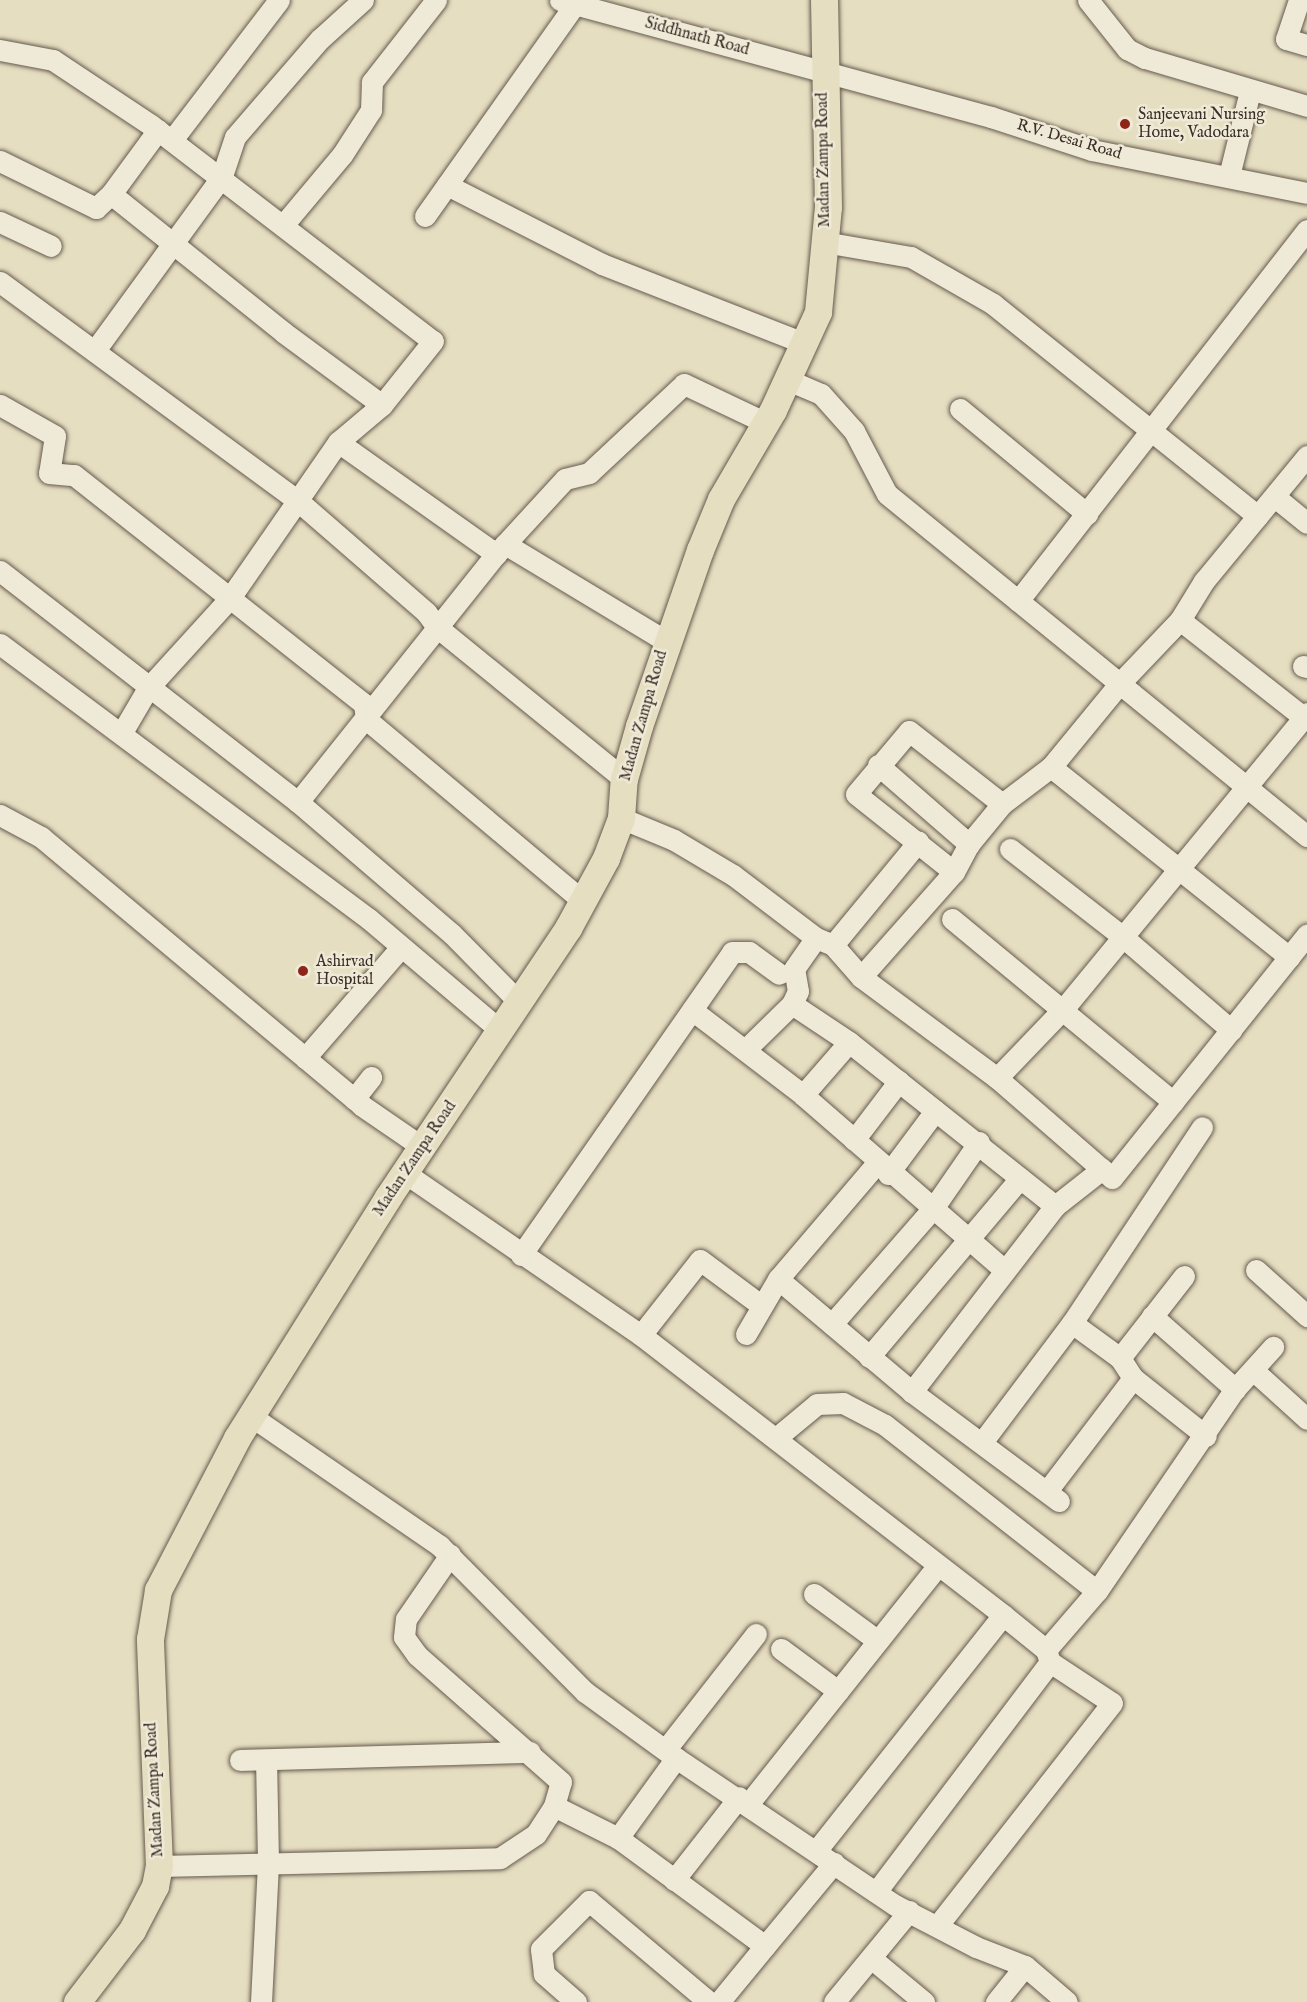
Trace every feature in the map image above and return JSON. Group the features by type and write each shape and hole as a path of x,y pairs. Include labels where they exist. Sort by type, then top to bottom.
{"main road":[{"name":"Madan Zampa Road","path":"98,2002 151,1928 165,1865 158,1721 150,1639 158,1590 173,1558 251,1416 405,1173 583,901 621,818 624,779 666,641 721,499 766,423 818,312 828,207 829,73 824,0"},
{"name":"Madan Zampa Road","path":"77,2002 132,1930 165,1865"}],"street":[{"path":"0,161 96,207 111,194 165,134 279,0"},
{"path":"96,349 222,176 236,136 320,39 363,0"},
{"path":"284,224 342,155 371,110 372,81 436,0"},
{"path":"1088,0 1127,49 1250,91 1307,106"},
{"path":"1294,1 1286,39 1307,45"},
{"path":"425,216 567,2"},
{"name":"Siddhnath Road","path":"567,2 829,73"},
{"path":"0,50 53,60 165,134 433,341 382,405 339,442 230,598 148,688 121,734"},
{"name":"R.V. Desai Road","path":"829,73 1092,150 1307,193"},
{"path":"1229,176 1250,91"},
{"path":"447,185 602,264 804,343"},
{"path":"111,194 382,405"},
{"path":"0,222 51,246"},
{"path":"1018,601 1154,430 1307,230"},
{"path":"824,242 911,257 983,298 1154,430 1258,516"},
{"path":"0,282 96,349 297,500 426,612 437,627 624,779"},
{"path":"788,380 821,394 854,431 887,494 1307,836"},
{"path":"298,802 501,549 565,479 589,473 684,384 766,423"},
{"path":"0,405 55,436 49,473 74,475 364,704 366,719 583,901"},
{"path":"960,409 1087,514"},
{"path":"339,442 501,549 666,641"},
{"path":"861,977 954,872 969,844 1002,804 1051,767 1120,683 1180,620 1204,581 1307,456"},
{"path":"1275,497 1307,523"},
{"path":"0,571 298,802 452,934 519,1002"},
{"path":"997,1078 1065,1007 1306,717 1180,620"},
{"path":"0,644 400,947 500,1030"},
{"path":"954,872 856,794 909,730 1002,804"},
{"path":"878,765 969,844"},
{"path":"1051,767 1181,867 1290,957"},
{"path":"0,814 41,837 354,1099 422,1147"},
{"path":"621,818 674,840 733,874 825,941 861,977 997,1078 1112,1178 1307,935"},
{"path":"746,1049 792,1004 798,991 794,969 825,941 918,842"},
{"path":"1010,849 1123,937 1231,1030"},
{"path":"952,919 1065,1007 1173,1102"},
{"path":"305,1058 400,947"},
{"path":"520,1255 732,952 749,952 779,974"},
{"path":"792,1004 849,1042 935,1111 979,1142 1056,1206"},
{"path":"692,1010 746,1049 803,1095 883,1168 934,1207 1004,1270"},
{"path":"803,1095 849,1042"},
{"path":"354,1099 371,1077"},
{"path":"854,1140 899,1081"},
{"path":"747,1334 778,1279 935,1111"},
{"path":"983,1441 1072,1323 1202,1127"},
{"path":"832,1324 934,1207 979,1142"},
{"path":"912,1392 1004,1270 1056,1206 1102,1169"},
{"path":"405,1173 520,1255 641,1335 776,1438 937,1567 1003,1615 1048,1656 1112,1703 938,1925"},
{"path":"869,1357 1020,1178"},
{"path":"641,1335 700,1260 762,1306"},
{"path":"1256,1270 1307,1316"},
{"path":"1120,1358 1184,1276"},
{"path":"778,1279 912,1392 983,1441 1053,1496 1133,1378"},
{"path":"1152,1316 1235,1389"},
{"path":"1072,1323 1120,1358 1133,1378 1206,1436"},
{"path":"876,1892 1097,1591 1206,1436 1235,1389 1273,1347"},
{"path":"1253,1370 1307,1419"},
{"path":"776,1438 817,1404 843,1402 885,1425 1097,1591"},
{"path":"251,1416 450,1555 585,1692 876,1892 976,1947 1025,1966 1067,2002"},
{"path":"165,1865 500,1858 536,1834 554,1806 561,1782 530,1752 417,1655 404,1637 406,1619 450,1555"},
{"path":"674,1880 838,1691 937,1567"},
{"path":"814,1594 878,1641"},
{"path":"816,1851 1003,1615"},
{"path":"618,1838 671,1753 756,1634"},
{"path":"781,1649 838,1691"},
{"path":"240,1760 530,1752"},
{"path":"261,2002 268,1862 266,1761"},
{"path":"554,1806 618,1838 765,1946"},
{"path":"718,2002 834,1863"},
{"path":"576,2002 544,1974 541,1950 589,1901 710,2002"},
{"path":"834,2002 909,1911"},
{"path":"871,1958 924,2002"},
{"path":"996,2002 1025,1966"}],"place":[{"name":"Sanjeevani Nursing Home, Vadodara","path":"1125,124"},
{"name":"Ashirvad Hospital","path":"303,971"}]}
